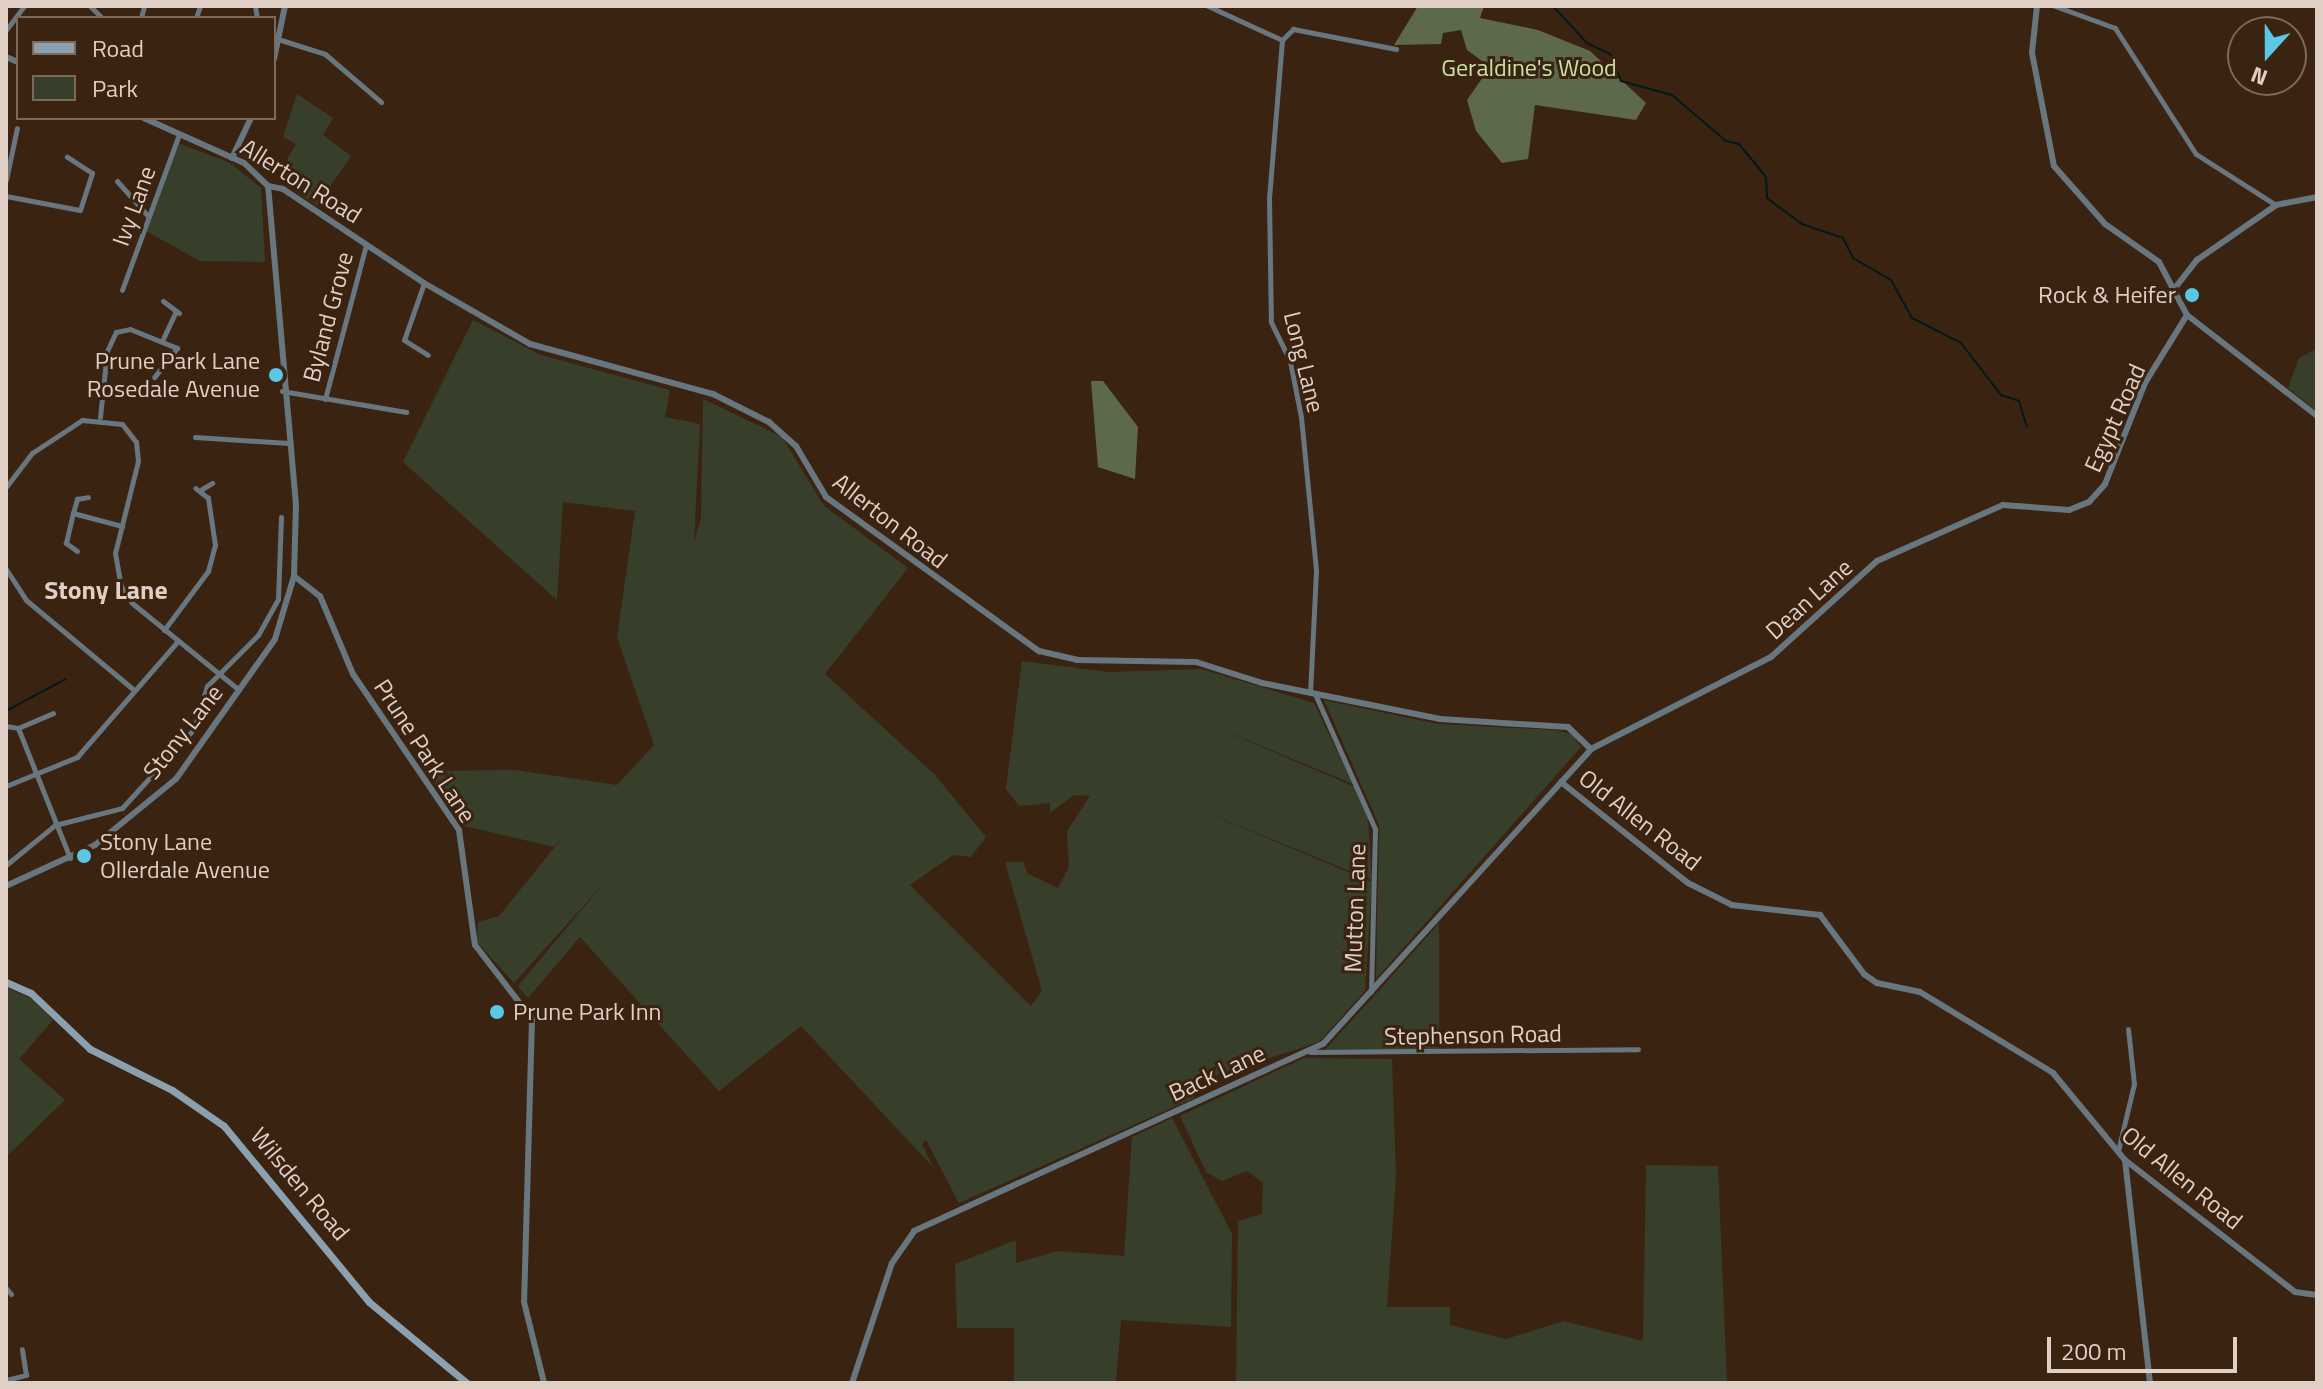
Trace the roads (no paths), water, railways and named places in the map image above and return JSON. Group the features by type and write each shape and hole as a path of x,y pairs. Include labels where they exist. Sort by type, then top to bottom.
{"main road":[{"name":"Wilsden Road","path":"6,982 31,993 90,1049 172,1090 224,1126 383,1316 467,1383"}],"street":[{"path":"276,54 285,6"},
{"path":"1208,6 1282,40 1293,29 1396,49"},
{"path":"2037,6 2032,53 2054,166 2105,224 2159,262 2187,315 2317,416"},
{"path":"2055,6 2115,28 2196,154 2276,205"},
{"path":"281,40 325,54 381,102"},
{"name":"Long Lane","path":"1282,40 1269,199 1271,322 1290,361 1301,417 1316,571 1312,694"},
{"name":"Allerton Road","path":"148,120 232,158 268,186 283,189 424,283 530,344 713,394 769,422 796,446 826,497 1039,651 1077,660 1196,662 1312,694 1440,719 1568,727 1591,749"},
{"path":"232,158 250,120"},
{"path":"6,180 17,128"},
{"name":"Ivy Lane","path":"122,290 179,134"},
{"path":"6,196 80,210 92,173 67,157"},
{"path":"117,181 148,216"},
{"path":"268,186 282,391 296,505 294,576"},
{"path":"2175,288 2197,260 2276,205 2317,197"},
{"name":"Byland Grove","path":"325,399 366,245"},
{"path":"424,283 404,340 428,355"},
{"path":"162,341 177,312 163,301"},
{"name":"Egypt Road","path":"2057,510 2081,507 2098,495 2145,383 2187,315"},
{"path":"100,417 110,339 130,329 177,348 154,377"},
{"path":"282,391 406,412"},
{"path":"6,487 39,447 82,420 100,417 122,424 138,449 122,526 117,577 126,596 177,642 239,690"},
{"path":"195,437 289,443"},
{"path":"195,488 202,489 212,483"},
{"path":"164,630 211,558 214,520 202,489"},
{"path":"77,551 66,543 77,499 88,497"},
{"name":"Dean Lane","path":"1591,749 1771,657 1877,561 1896,551 2003,505 2057,510"},
{"path":"73,513 122,526"},
{"path":"6,865 55,825 122,808 194,729 217,674 258,635 278,599 281,517"},
{"path":"6,569 26,600 134,690"},
{"name":"Stony Lane","path":"6,886 70,859 176,779 275,639 294,576"},
{"name":"Prune Park Lane","path":"294,576 320,596 353,674 459,830 475,945 532,1019 524,1302 544,1383"},
{"path":"6,786 77,757 177,642"},
{"name":"Mutton Lane","path":"1312,694 1375,829 1371,992"},
{"path":"6,726 18,728 53,713"},
{"path":"18,728 70,859"},
{"name":"Back Lane","path":"852,1383 892,1263 914,1231 1309,1051 1371,992 1591,749"},
{"name":"Old Allen Road","path":"1561,782 1688,883 1732,905 1820,915 1877,983 1920,992 2053,1073 2125,1160 2295,1292 2317,1295"},
{"path":"2118,1151 2134,1084 2128,1029"},
{"name":"Stephenson Road","path":"1309,1051 1475,1055 1638,1049"},
{"path":"2125,1160 2150,1383"},
{"path":"6,1380 26,1375 22,1349"}],"waterway":[{"path":"1553,6 1587,43 1610,54 1621,81 1672,95 1726,141 1739,144 1766,177 1767,198 1802,224 1843,238 1853,258 1891,280 1912,318 1961,343 2001,395 2019,401 2027,427"},
{"path":"6,711 66,679"}],"place":[{"name":"Rock & Heifer","path":"2192,295"},
{"name":"Prune Park Lane Rosedale Avenue","path":"276,375"},
{"name":"Stony Lane Ollerdale Avenue","path":"84,856"},
{"name":"Prune Park Inn","path":"497,1012"}],"district":[{"name":"Stony Lane","path":"106,590"}],"park label":[{"name":"Geraldine's Wood","path":"1529,68"}]}
